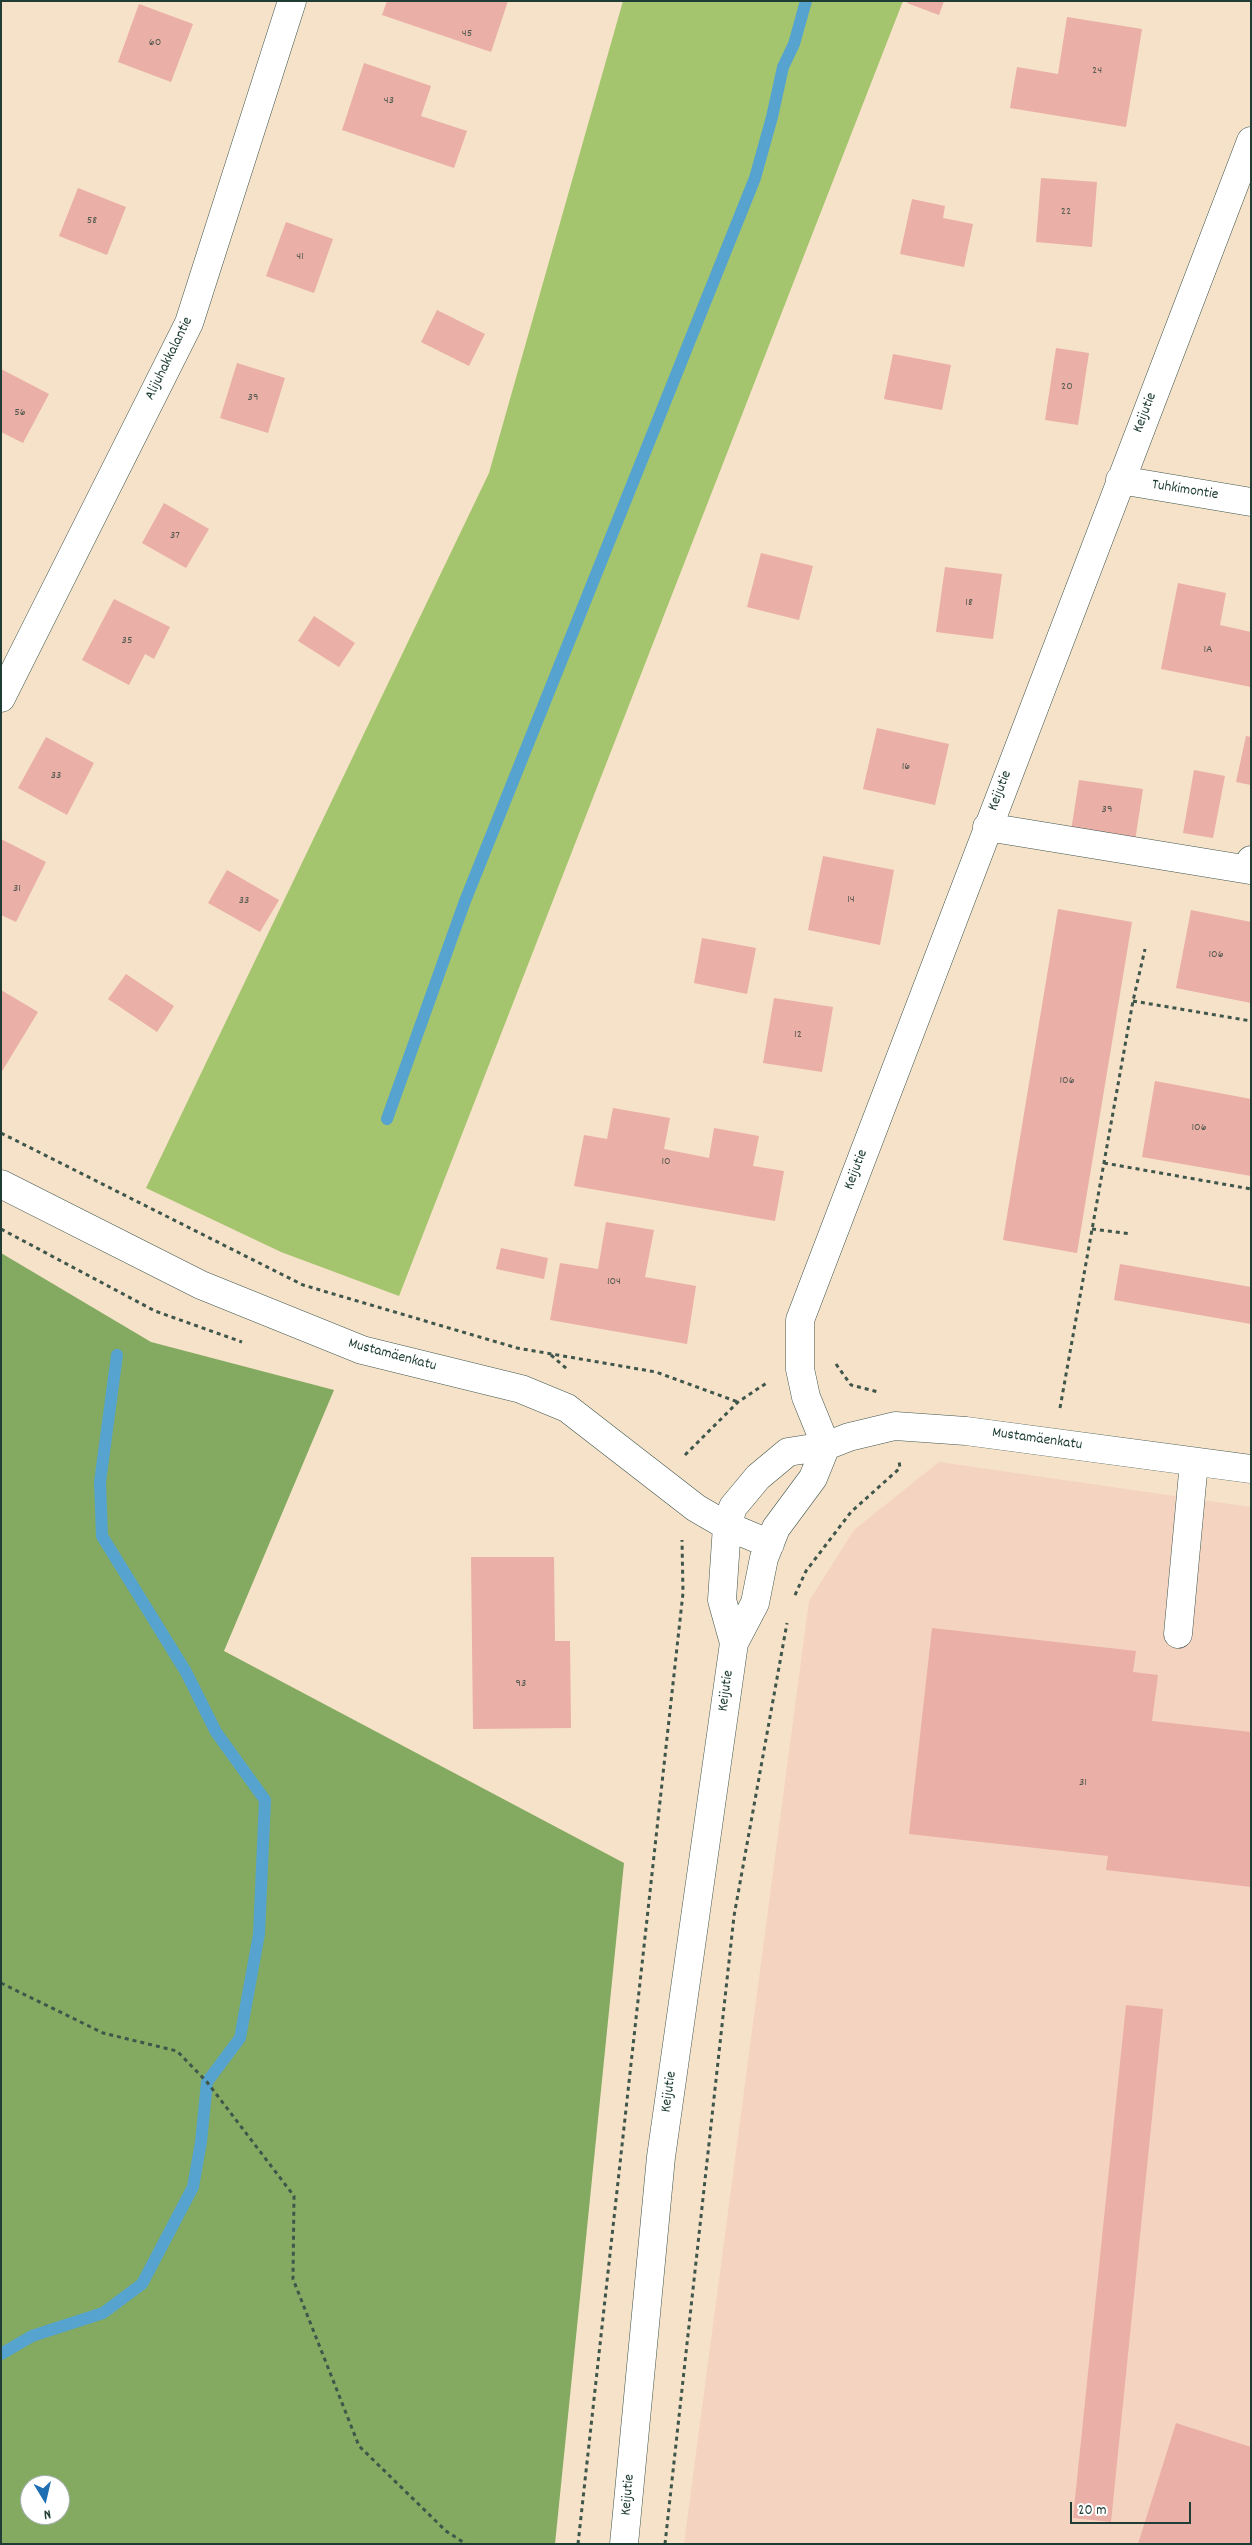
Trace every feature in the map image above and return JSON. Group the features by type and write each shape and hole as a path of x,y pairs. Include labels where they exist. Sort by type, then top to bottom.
{"street":[{"name":"Alijuhakkalantie","path":"1,698 189,323 292,1"},
{"name":"Keijutie","path":"624,2544 661,2157 734,1643 756,1603 764,1558 776,1528 813,1478 826,1446 806,1397 800,1369 800,1320 1251,141"},
{"name":"Tuhkimontie","path":"1120,480 1251,502"},
{"path":"987,827 1250,870 1251,860"},
{"name":"Mustamäenkatu","path":"1,1184 201,1285 362,1350 521,1389 567,1408 669,1488 727,1526 770,1544"},
{"name":"Mustamäenkatu","path":"826,1446 849,1437 895,1426 966,1431 1251,1469"},
{"name":"Keijutie","path":"734,1643 722,1600 727,1526 733,1507 758,1477 788,1452 826,1446"},
{"path":"1178,1634 1194,1462"}],"path":[{"path":"1059,1414 1133,1001 1145,949"},
{"path":"1133,1001 1251,1021"},
{"path":"1,1133 304,1284 517,1348 656,1372 738,1402"},
{"path":"1104,1162 1251,1189"},
{"path":"1,1229 155,1311 247,1344"},
{"path":"1092,1229 1131,1234"},
{"path":"794,1597 806,1571 851,1512 900,1468 895,1426"},
{"path":"578,2544 683,1594 683,1541 678,1533"},
{"path":"666,2544 734,1916 788,1616"},
{"path":"1,1983 103,2033 176,2051 207,2082 294,2196 293,2279 359,2446 446,2531 466,2544"}],"shaded area":[{"path":"939,1462 1251,1507 1251,2544 684,2544 809,1601 854,1530"}],"green space":[{"path":"623,1 903,1 399,1296 281,1252 146,1188 489,473"},
{"path":"1,1253 151,1342 334,1390 224,1651 624,1863 555,2544 1,2544"}],"building":[{"path":"387,1 508,1 491,52 382,15"},
{"path":"908,1 944,1 939,15 907,3"},
{"path":"139,4 193,24 171,82 118,62"},
{"path":"1067,17 1142,29 1126,127 1010,108 1017,67 1058,74"},
{"path":"364,63 431,86 421,116 467,131 454,168 342,130"},
{"path":"1041,178 1097,182 1092,247 1036,242"},
{"path":"78,188 126,207 107,255 59,236"},
{"path":"912,199 945,206 943,218 973,224 964,267 900,254"},
{"path":"286,222 333,239 314,293 266,276"},
{"path":"437,310 485,334 469,366 421,342"},
{"path":"1056,348 1089,353 1078,425 1045,420"},
{"path":"893,354 951,365 942,410 884,399"},
{"path":"237,363 285,378 268,433 220,418"},
{"path":"1,369 49,394 23,443 1,432"},
{"path":"164,503 209,529 186,568 142,543"},
{"path":"761,553 813,566 799,620 747,607"},
{"path":"945,567 1002,574 993,639 936,632"},
{"path":"1178,583 1226,593 1220,625 1251,632 1251,687 1161,669"},
{"path":"114,599 170,627 154,659 145,654 129,685 82,660"},
{"path":"314,616 355,643 339,667 298,641"},
{"path":"877,728 949,744 935,805 863,789"},
{"path":"1246,736 1251,737 1251,785 1236,782"},
{"path":"46,737 94,763 67,815 18,788"},
{"path":"1194,770 1225,776 1213,838 1183,833"},
{"path":"1079,780 1143,789 1135,841 1071,831"},
{"path":"1,839 46,862 16,922 1,915"},
{"path":"823,856 894,870 880,945 808,930"},
{"path":"227,870 279,900 260,932 208,903"},
{"path":"1058,909 1132,922 1077,1253 1003,1240"},
{"path":"1191,910 1251,922 1251,1003 1176,988"},
{"path":"702,938 756,948 747,994 694,983"},
{"path":"126,974 174,1006 157,1032 108,999"},
{"path":"1,990 38,1012 1,1073"},
{"path":"774,998 833,1007 822,1072 763,1063"},
{"path":"1155,1081 1251,1099 1251,1176 1142,1157"},
{"path":"613,1108 670,1118 664,1149 709,1158 714,1128 759,1136 753,1166 784,1171 775,1221 574,1186 584,1135 607,1139"},
{"path":"606,1222 654,1230 645,1277 696,1286 687,1344 550,1320 560,1263 598,1269"},
{"path":"501,1248 548,1258 544,1279 496,1269"},
{"path":"1120,1264 1251,1287 1251,1324 1114,1300"},
{"path":"471,1557 554,1557 555,1641 570,1641 571,1728 473,1729"},
{"path":"932,1628 1136,1651 1133,1672 1158,1675 1152,1721 1251,1732 1251,1887 1106,1870 1108,1856 909,1834"},
{"path":"1126,2005 1163,2009 1111,2522 1073,2518"},
{"path":"1176,2423 1251,2447 1251,2544 1138,2544"}],"waterway":[{"path":"387,1119 465,901 755,178 772,117 783,67 794,44 806,1"},
{"path":"1,2354 32,2336 103,2313 142,2284 193,2187 201,2142 207,2082 240,2038 259,1934 265,1800 216,1732 186,1672 102,1536 100,1482 117,1355"}]}
